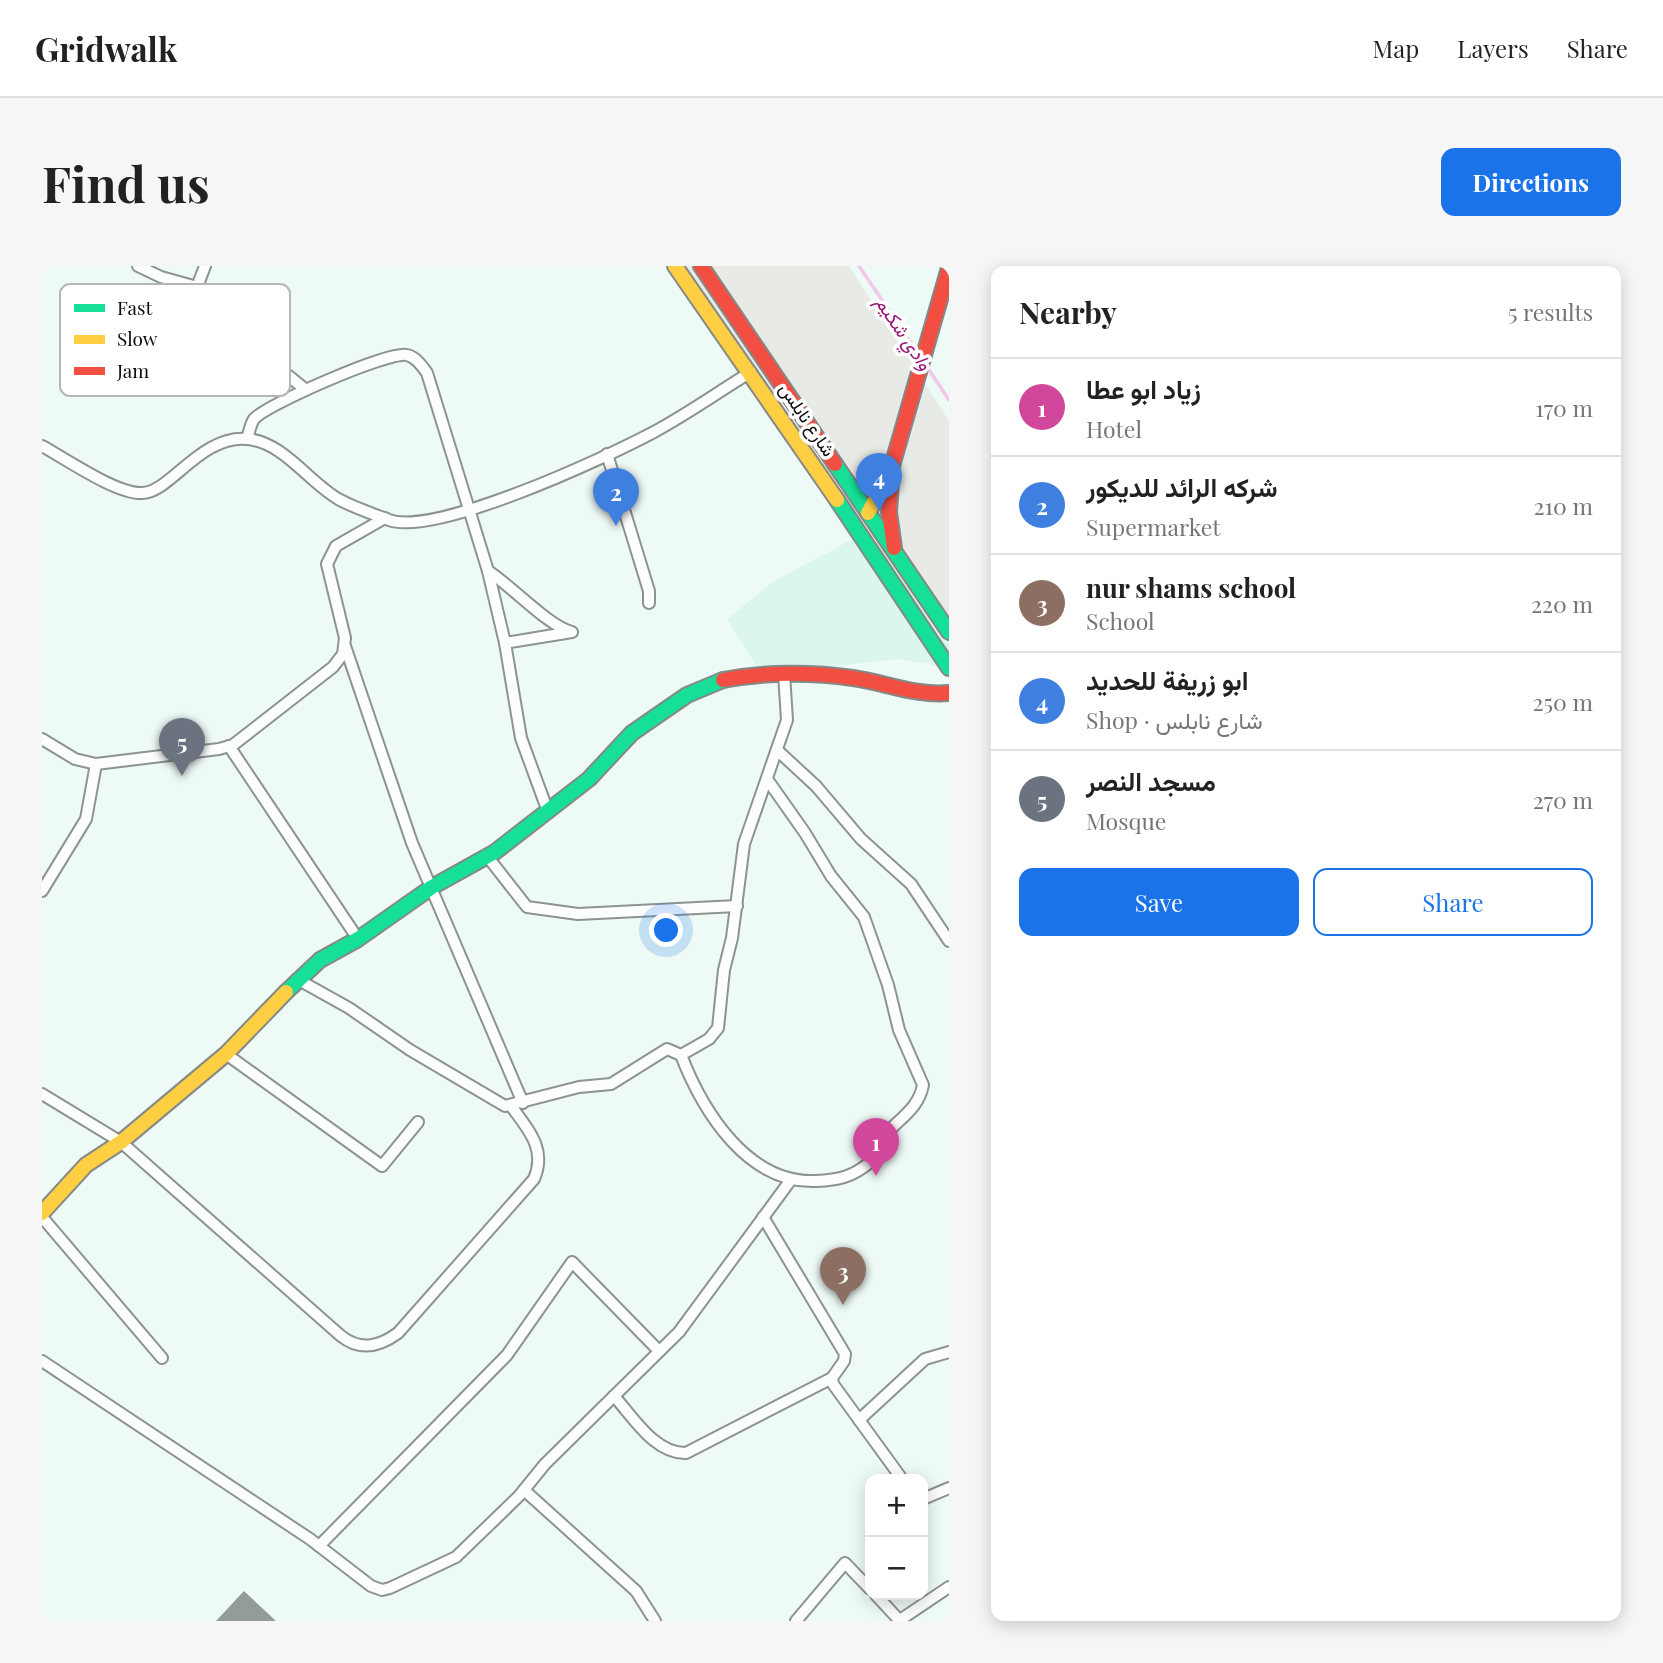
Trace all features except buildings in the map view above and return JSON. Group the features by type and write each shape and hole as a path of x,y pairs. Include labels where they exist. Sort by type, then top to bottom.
{"street":[{"path":"138,266 186,284"},
{"path":"198,284 205,266"},
{"name":"شارع نابلس","path":"675,266 751,372 949,668"},
{"name":"شارع نابلس","path":"701,266 949,632"},
{"path":"868,513 892,466 949,268"},
{"path":"247,439 254,420 265,410 306,390 397,356 408,355 420,363 427,373 488,571 505,643 521,738 547,809"},
{"path":"42,446 122,489 144,494 156,490 200,453 220,444 247,439 265,444 283,455 340,500 385,518 411,524 470,512 607,454 652,433 751,372"},
{"path":"290,377 306,390"},
{"path":"607,454 649,591 649,603"},
{"path":"892,466 889,512 895,553"},
{"path":"42,1094 121,1143 353,1344 369,1346 384,1342 398,1333 534,1179 539,1164 538,1148 517,1104 432,887 412,843 345,646 327,564 336,546 385,518"},
{"path":"488,571 512,586 558,629 572,632 505,643"},
{"path":"42,739 75,759 96,764 229,746 333,667 345,646"},
{"path":"681,1055 709,1039 718,1028 724,970 737,906 744,844 787,720 784,674"},
{"path":"162,1358 42,1215 86,1165 121,1143 226,1054 278,1003 297,979 320,960 358,939 432,887 487,856 589,779 632,733 687,695 723,680 784,674 853,678 925,695 949,693"},
{"path":"229,746 358,939"},
{"path":"776,750 816,786 861,839 911,884 949,941"},
{"path":"42,891 86,819 96,764"},
{"path":"297,979 349,1008 410,1050 499,1104 517,1104 579,1087 617,1082 667,1049 681,1055 702,1101 725,1132 765,1170 790,1181 842,1179 872,1160 885,1135 913,1109 923,1085 899,1030 888,985 864,916 831,876 805,832 767,779"},
{"path":"487,856 527,907 578,914 737,906"},
{"path":"226,1054 382,1166 418,1122"},
{"path":"42,1361 319,1546 371,1586 382,1590 456,1557 524,1490 545,1464 659,1351 693,1313 790,1181"},
{"path":"614,1396 658,1444 674,1452 686,1453 832,1378 844,1361 845,1354 763,1217"},
{"path":"319,1546 507,1355 572,1262 659,1351"},
{"path":"859,1420 925,1359 949,1352"},
{"path":"832,1378 898,1474"},
{"path":"928,1497 949,1488"},
{"path":"524,1490 636,1591 655,1621"},
{"path":"796,1621 845,1563 865,1584"},
{"path":"881,1600 900,1621 949,1587"}],"shaded area":[{"path":"679,266 849,266 949,421 949,638 870,530 796,444"}],"green space":[{"path":"870,530 949,638 949,667 897,659 762,675 727,619 774,581"}],"waterway":[{"name":"وادي شكيم","path":"859,266 919,355"},
{"name":"وادي شكيم","path":"925,364 949,400"}],"traffic: fast":[{"path":"835,464 949,632"},
{"path":"837,500 949,668"},
{"path":"286,992 320,960 358,939 432,887 495,852 589,779 632,733 687,695 723,680"}],"traffic: slow":[{"path":"675,266 837,500"},
{"path":"868,513 889,474"},
{"path":"42,1213 86,1165 121,1142 226,1054 286,992"}],"traffic: jam":[{"path":"701,266 835,464"},
{"path":"894,548 889,512 892,466 949,268"},
{"path":"723,680 771,674 821,675 853,678 924,693 949,693"}],"place":[{"name":"ابو زريفة للحديد","path":"879,511"},
{"name":"شركه الرائد للديكور","path":"616,526"},
{"name":"مسجد النصر","path":"182,776"},
{"name":"زياد ابو عطا","path":"876,1176"},
{"name":"nur shams school","path":"843,1305"}]}
